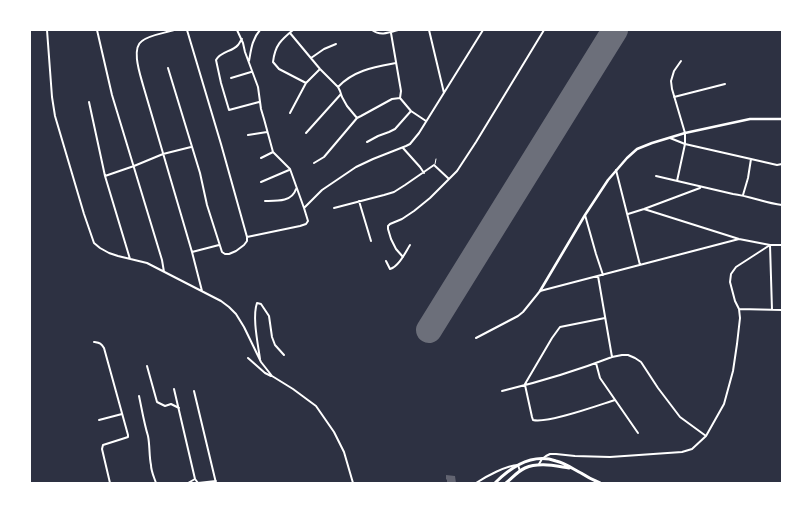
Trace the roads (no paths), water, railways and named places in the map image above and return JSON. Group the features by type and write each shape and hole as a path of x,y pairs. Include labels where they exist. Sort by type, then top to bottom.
{"main road":[{"path":"495,483 497,477 522,463 530,460 542,459 556,460 600,483"},
{"path":"506,483 520,471 538,465 572,468"}],"street":[{"path":"47,30 52,97 55,116 94,243 109,253 147,263 221,301 236,314 261,362 272,376"},
{"path":"97,30 112,95 162,260 164,272"},
{"path":"174,30 148,37 140,41 137,49 137,59 143,85 202,291"},
{"path":"168,68 200,173 207,205 219,245 222,252 229,254 244,245 247,241 247,237 187,30"},
{"path":"237,30 242,39 248,62 258,87 259,102 273,152 290,170 308,221 306,224 300,226 247,237"},
{"path":"248,62 254,38 260,30"},
{"path":"293,30 277,46 273,62 279,70 306,83"},
{"path":"372,30 379,34 391,33 398,30"},
{"path":"429,30 444,93"},
{"path":"304,208 322,190 356,167 410,144 416,138 483,30"},
{"path":"403,257 396,249 388,229 390,224 402,219 414,211 457,171 544,30"},
{"path":"290,33 320,69 338,87 342,98 357,118"},
{"path":"391,33 401,91 400,98 410,110 426,122"},
{"path":"242,39 239,45 220,55 216,60 221,83 229,110 259,102"},
{"path":"311,58 324,49 336,44"},
{"path":"677,181 685,144 685,133 674,97 671,81 674,71 681,60"},
{"path":"338,87 349,78 363,70 396,63"},
{"path":"290,113 306,83 320,69"},
{"path":"231,78 252,72"},
{"path":"674,97 725,84"},
{"path":"306,133 341,94"},
{"path":"314,162 324,157 357,118 392,99 400,98"},
{"path":"89,102 105,176 130,259"},
{"path":"367,142 395,129 410,110"},
{"path":"476,338 518,316 540,291 585,215 608,180 637,149 685,133 750,119 782,119"},
{"path":"248,135 267,132"},
{"path":"670,138 685,144 777,165 782,164"},
{"path":"105,176 163,154 191,147"},
{"path":"403,148 424,173"},
{"path":"261,158 273,152"},
{"path":"743,196 751,159"},
{"path":"334,208 394,192 434,165 449,179"},
{"path":"261,182 290,170"},
{"path":"616,170 640,265"},
{"path":"656,176 782,205"},
{"path":"628,214 701,187"},
{"path":"265,202 286,200 293,196 297,188"},
{"path":"359,201 371,241"},
{"path":"644,209 739,239 770,245 782,245"},
{"path":"585,215 603,275"},
{"path":"540,291 739,239"},
{"path":"192,252 219,245"},
{"path":"386,261 389,268 392,269 398,264 410,245"},
{"path":"538,465 542,459 550,454 610,457 682,452 692,449 706,436 724,404 733,371 737,344 740,318 739,309 735,301 730,282 730,274 736,266 770,245"},
{"path":"770,245 772,310"},
{"path":"598,276 612,357"},
{"path":"261,362 255,324 257,303 261,304 269,316 275,346 284,355"},
{"path":"739,309 782,310"},
{"path":"605,318 560,327 524,385 532,417 537,421 563,416 615,400"},
{"path":"94,342 102,344 104,348 128,435 128,437 103,445 102,449 110,483"},
{"path":"502,391 612,357 628,355 640,362 680,417 706,436"},
{"path":"248,358 265,373 293,389 316,406 334,432 344,452 352,483"},
{"path":"596,363 600,378 638,433"},
{"path":"147,366 157,402 165,406 171,404 178,408"},
{"path":"174,389 195,479 198,483 216,482 194,391"},
{"path":"139,396 148,436 150,463 156,483"},
{"path":"99,420 122,414"},
{"path":"476,483 497,477 512,465 518,466 520,471"},
{"path":"188,483 195,479"}],"lane":[{"path":"434,165 436,159"}]}
